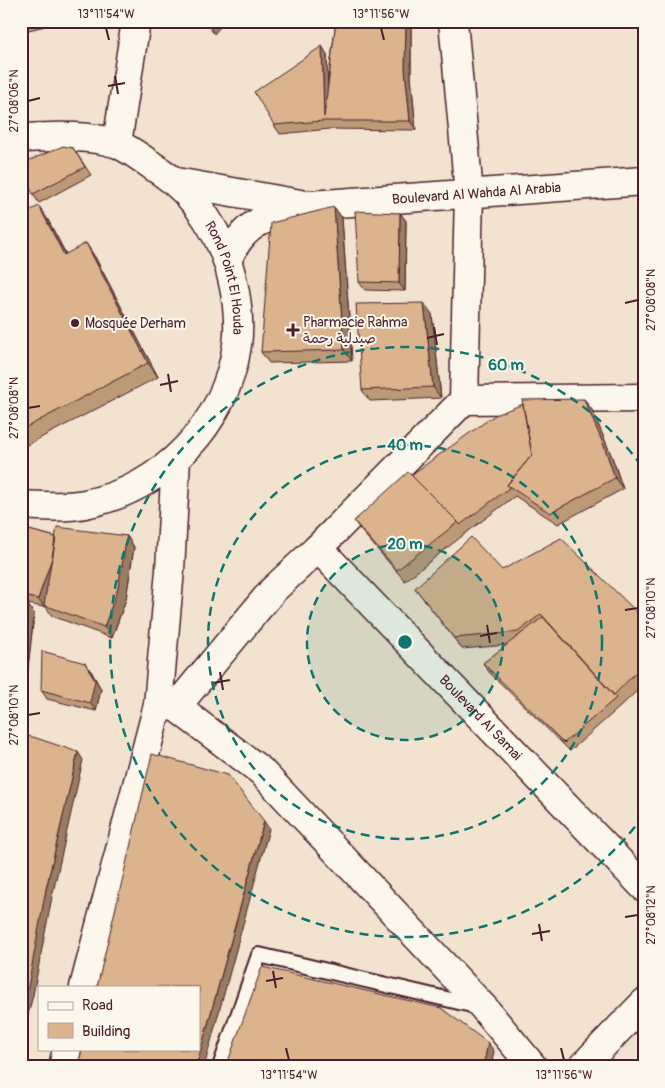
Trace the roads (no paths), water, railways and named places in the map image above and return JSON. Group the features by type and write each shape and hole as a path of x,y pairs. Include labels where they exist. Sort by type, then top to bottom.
{"street":[{"path":"117,143 136,21"},
{"path":"167,706 273,590 318,548 464,400 469,194 453,21"},
{"name":"Rond Point El Houda","path":"21,138 78,136 117,143 176,182 208,219 228,258 237,301 237,345 226,388 205,427 176,460 148,480 118,495 84,504 50,507 21,505"},
{"name":"Boulevard Al Wahda Al Arabia","path":"176,182 310,205"},
{"name":"Boulevard Al Wahda Al Arabia","path":"228,258 234,244 249,227 269,218 310,205 644,182"},
{"path":"464,400 644,398"},
{"path":"84,986 167,706 170,570 176,460"},
{"name":"Boulevard Al Samai","path":"318,548 644,887"},
{"path":"167,706 261,771 484,1008 533,1067"},
{"path":"582,1067 644,1004"},
{"path":"63,1067 67,1050"}],"lane":[{"path":"220,1067 259,956 484,1008"}],"place":[{"name":"Mosquée Derham","path":"75,323"},
{"name":"Pharmacie Rahma صيدلية رحمة","path":"293,330"}]}
